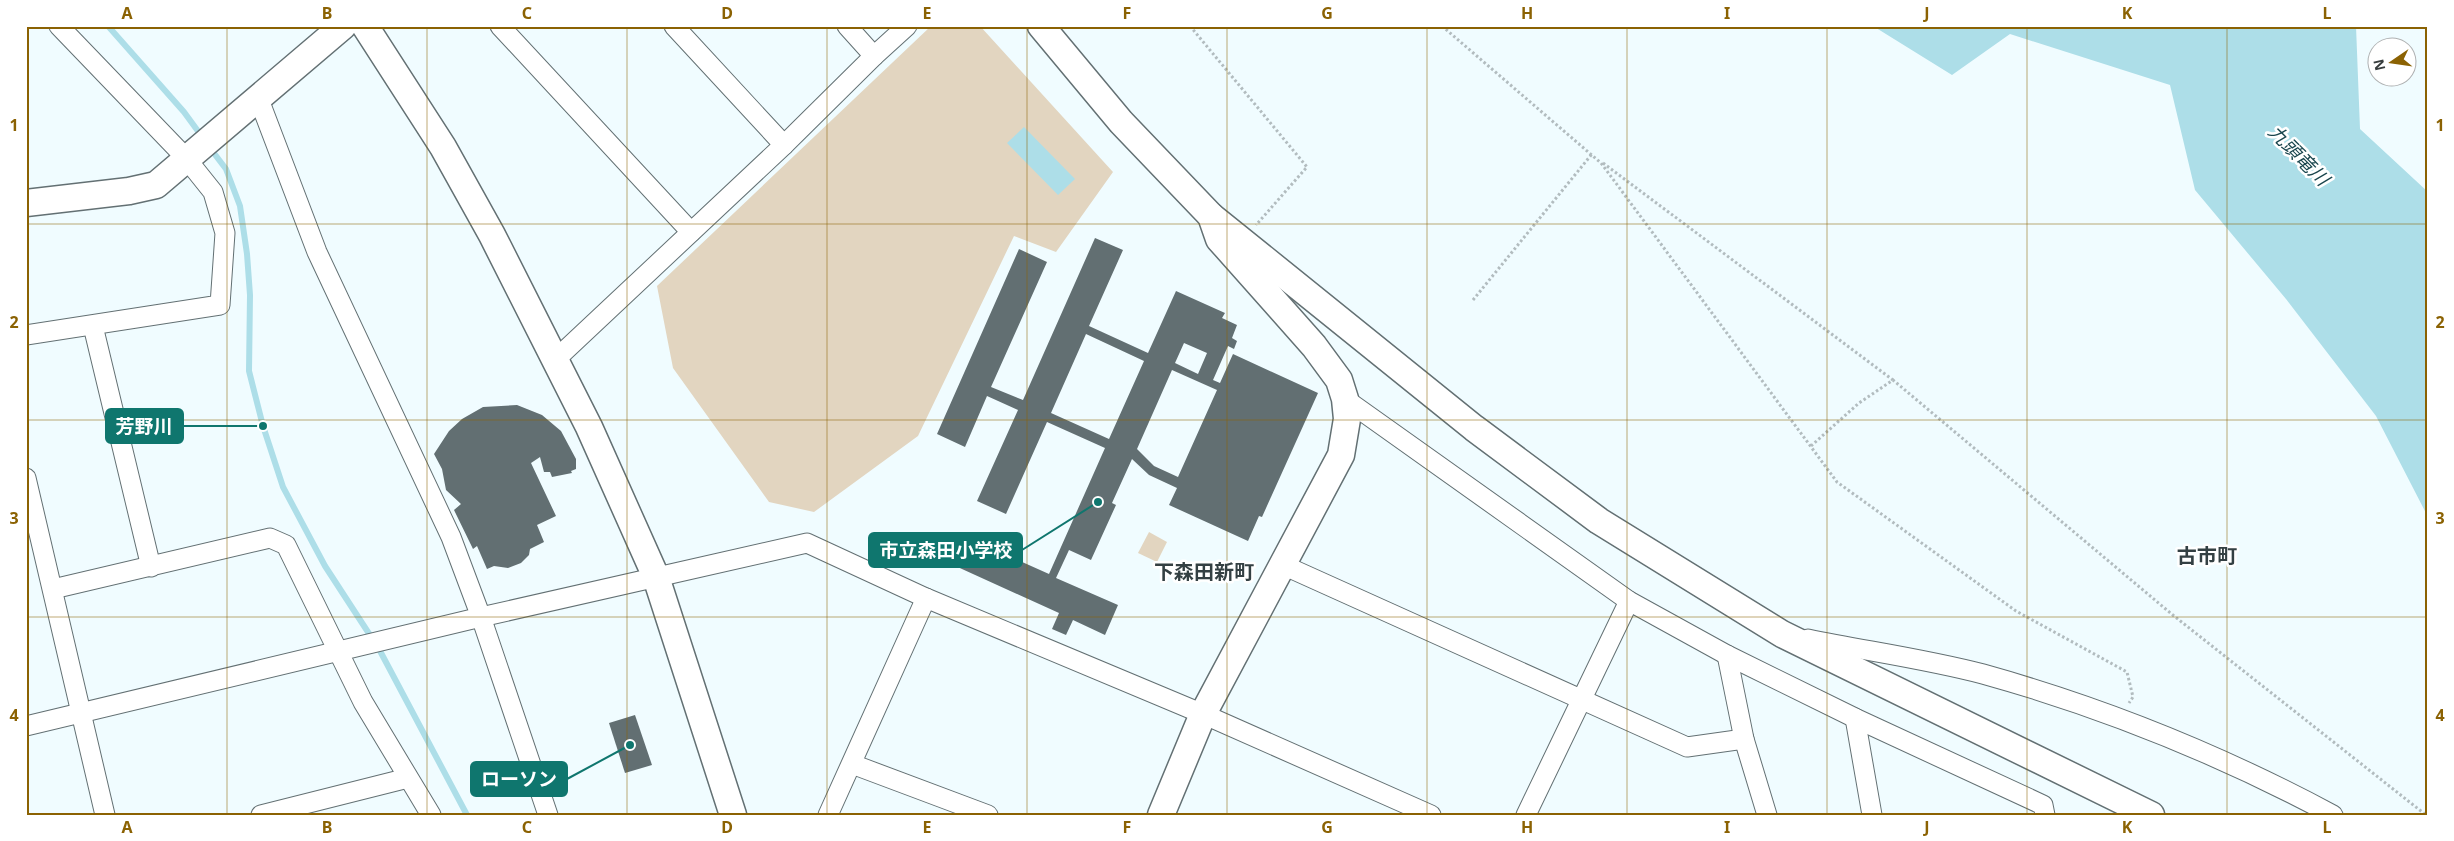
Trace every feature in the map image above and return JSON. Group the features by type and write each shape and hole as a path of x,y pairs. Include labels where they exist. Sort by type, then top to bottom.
{"street":[{"path":"26,335 220,305 225,233 213,192 190,153 59,26"},
{"path":"26,203 129,191 156,185 190,153 343,26"},
{"path":"365,26 443,147 492,235 556,358 589,427 656,577 733,815"},
{"path":"500,26 691,232"},
{"path":"674,26 784,145"},
{"path":"847,26 874,56"},
{"path":"556,358 784,145 907,26"},
{"path":"1041,26 1121,122 1211,216 1474,428 1599,522 1782,634 2151,815"},
{"path":"258,97 317,252 451,538 481,617 548,815"},
{"path":"1161,815 1203,714 1341,455 1347,419 1345,399 1339,380 1314,346 1219,239 1211,216"},
{"path":"93,326 151,567"},
{"path":"1345,399 1629,601 1727,655 1855,718 2043,805 2045,815"},
{"path":"26,478 106,815"},
{"path":"53,589 270,538 286,544 363,702 431,815"},
{"path":"26,726 481,617 807,543 926,598 1203,714 1431,815"},
{"path":"1283,565 1687,747 1744,739"},
{"path":"828,815 926,598"},
{"path":"1526,815 1629,601"},
{"path":"1782,634 1980,674 2046,692 2151,729 2275,784 2333,815"},
{"path":"1727,655 1744,739 1767,815"},
{"path":"1855,718 1872,815"},
{"path":"852,764 988,815"},
{"path":"261,815 297,811 408,778"}],"path":[{"path":"1190,26 1306,167 1241,241"},
{"path":"1442,26 1602,163 1660,239 1837,482 2016,611 2127,672 2133,697 2119,718"},
{"path":"1473,300 1591,154"},
{"path":"1591,154 1893,380 2174,616 2426,815"},
{"path":"1811,446 1860,403 1893,380"}],"shaded area":[{"path":"931,26 980,26 1113,172 1056,252 1014,236 918,436 814,512 769,502 673,368 657,286"},
{"path":"1149,532 1167,542 1157,562 1138,553"}],"water":[{"name":"九頭竜川","path":"1873,26 2356,26 2360,129 2428,192 2428,517 2376,416 2286,299 2195,190 2170,85 2010,34 1952,75"},
{"path":"1024,127 1075,179 1058,195 1007,143"}],"building":[{"path":"1095,238 1123,250 1089,326 1148,353 1176,291 1225,313 1222,318 1237,325 1232,338 1237,341 1234,349 1228,346 1213,380 1220,383 1233,354 1318,393 1262,517 1259,516 1248,541 1169,505 1177,488 1149,475 1132,459 1112,503 1116,505 1091,560 1069,550 1056,578 1118,605 1105,635 1073,620 1066,635 1052,629 1059,613 951,564 964,536 1049,574 1105,448 1047,422 1006,514 977,501 1018,410 987,396 965,447 937,434 1019,249 1047,262 991,387 1023,400","holes":["1086,334 1144,361 1109,439 1051,413","1184,343 1207,353 1198,374 1175,363","1172,370 1217,390 1178,477 1154,466 1137,449"]},
{"path":"517,405 542,415 561,431 576,459 576,469 571,471 572,473 552,477 550,472 544,472 540,457 531,463 556,516 537,525 544,542 530,549 529,555 521,563 508,568 494,566 487,569 477,546 473,549 454,510 461,504 446,490 442,469 434,454 449,431 462,419 483,407"},
{"path":"635,715 652,765 625,773 609,723"}],"waterway":[{"path":"108,26 184,112 203,138"},
{"path":"210,148 226,169 240,206 247,254 250,295 249,371 263,426 283,487 325,566 379,649 467,815"}],"place":[{"name":"芳野川","path":"263,426"},
{"name":"市立森田小学校","path":"1098,502"},
{"name":"ローソン","path":"630,745"}],"district":[{"name":"古市町","path":"2207,556"},
{"name":"下森田新町","path":"1204,572"}]}
